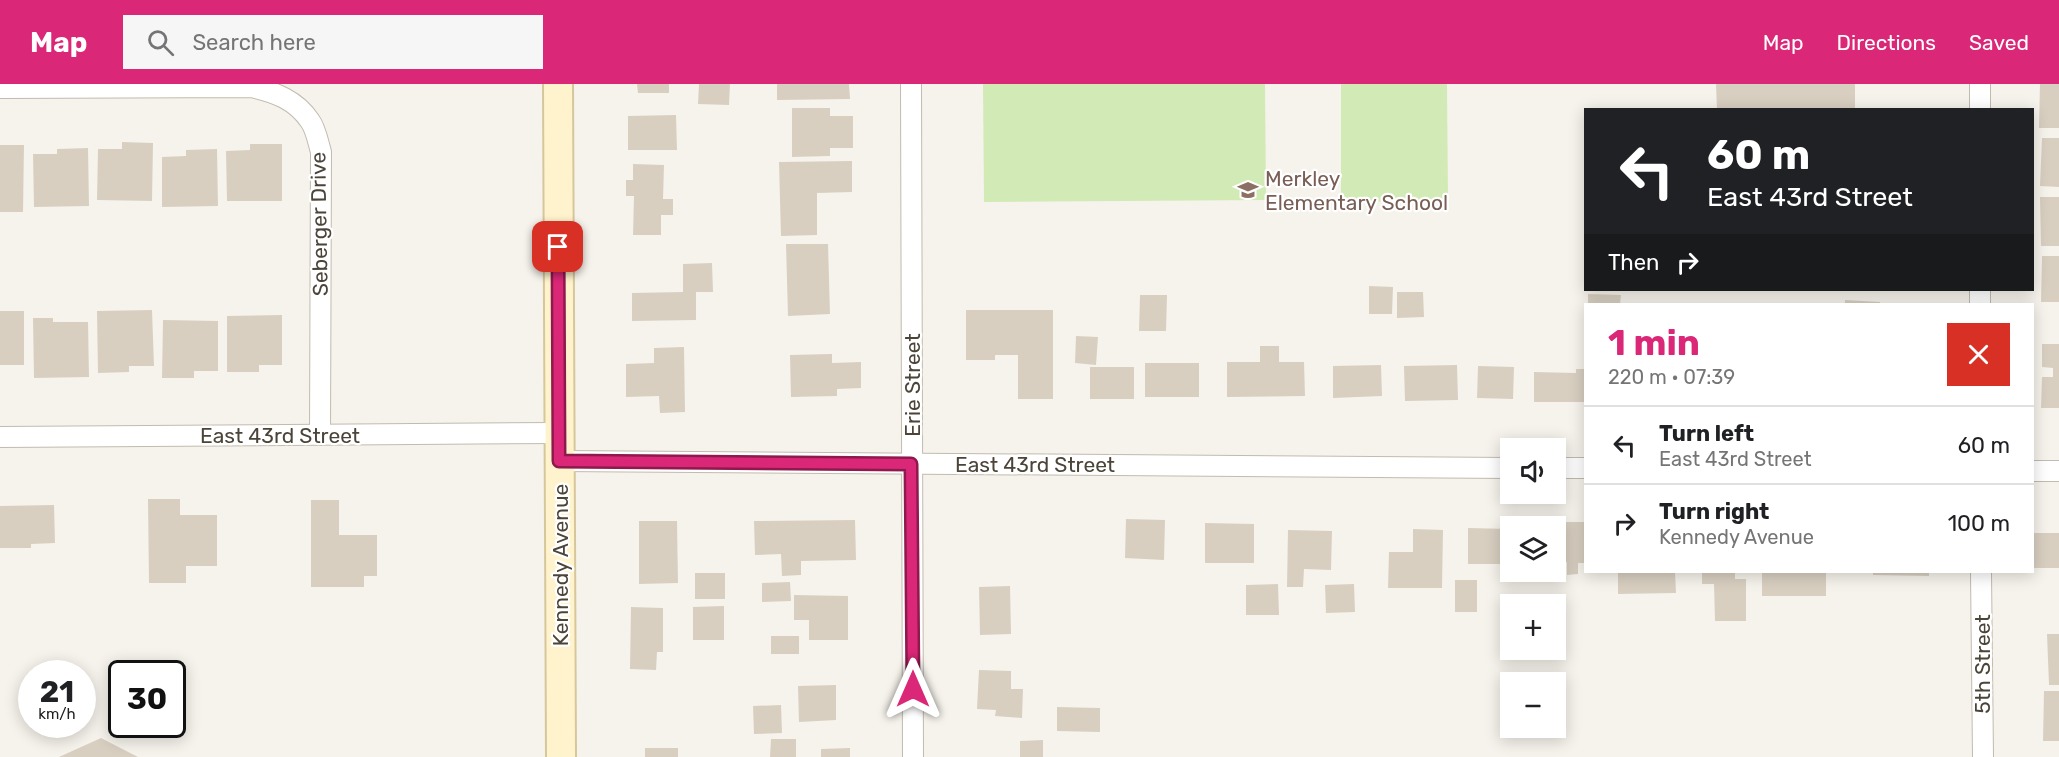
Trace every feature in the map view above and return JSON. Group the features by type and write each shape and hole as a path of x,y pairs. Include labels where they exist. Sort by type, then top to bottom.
{"street":[{"name":"Kennedy Avenue","path":"558,84 561,757"},
{"name":"Erie Street","path":"911,84 913,757"},
{"path":"1980,84 1980,108"},
{"name":"Seberger Drive","path":"0,88 251,87 275,92 300,109 311,122 321,152 320,435"},
{"name":"East 43rd Street","path":"0,437 320,435 911,464 1500,468"},
{"path":"1566,468 1584,468"},
{"path":"2034,471 2059,471"},
{"name":"5th Street","path":"1981,573 1983,757"}],"green space":[{"path":"983,84 1265,84 1266,200 984,202"},
{"path":"1341,84 1447,84 1448,202 1341,201"}],"building":[{"path":"637,84 669,84 669,93 638,93"},
{"path":"699,84 730,84 729,105 698,104"},
{"path":"777,84 849,84 850,99 777,100"},
{"path":"1716,84 1855,84 1855,108 1717,108"},
{"path":"2040,84 2059,84 2059,128 2039,128"},
{"path":"792,108 830,108 830,116 853,116 853,148 830,148 830,156 792,157"},
{"path":"676,115 677,150 628,150 628,116"},
{"path":"2042,138 2059,138 2059,187 2040,186"},
{"path":"122,142 153,143 152,201 97,200 98,149 122,149"},
{"path":"250,144 282,144 282,201 227,201 226,151 250,150"},
{"path":"0,145 24,145 23,212 0,212"},
{"path":"88,148 89,206 34,207 33,154 57,154 57,149"},
{"path":"217,149 218,206 162,207 162,157 186,156 186,150"},
{"path":"852,161 852,192 817,193 817,235 781,236 779,162"},
{"path":"633,164 664,165 663,199 673,199 673,215 661,215 661,235 633,235 634,196 626,196 626,180 633,180"},
{"path":"2040,197 2059,197 2059,246 2041,246"},
{"path":"786,244 828,244 830,314 788,316"},
{"path":"2042,256 2059,256 2059,302 2041,302"},
{"path":"712,263 713,292 696,292 696,320 632,321 632,293 683,292 683,264"},
{"path":"1369,286 1393,287 1392,314 1369,314"},
{"path":"1397,292 1423,292 1424,317 1397,318"},
{"path":"1588,294 1621,295 1620,303 1588,303"},
{"path":"1140,295 1167,295 1166,331 1139,331"},
{"path":"1845,300 1880,302 1880,303 1845,303"},
{"path":"152,310 154,366 129,366 129,372 98,373 97,311"},
{"path":"966,310 1053,310 1053,399 1018,399 1018,355 995,355 995,360 966,360"},
{"path":"0,311 24,311 24,365 0,365"},
{"path":"282,315 282,365 259,365 259,372 227,372 227,316"},
{"path":"33,318 53,318 53,322 88,322 89,377 34,378"},
{"path":"163,320 218,321 218,371 194,371 194,378 162,378"},
{"path":"1076,336 1098,337 1096,365 1075,363"},
{"path":"2042,344 2059,344 2059,408 2041,408 2042,377 2053,377 2053,368 2042,367"},
{"path":"1260,346 1279,346 1279,362 1304,362 1305,396 1227,397 1227,362 1260,362"},
{"path":"684,347 685,412 660,413 659,396 626,397 626,364 654,363 654,348"},
{"path":"832,354 832,363 861,362 861,388 837,389 837,396 791,397 790,355"},
{"path":"1145,363 1199,363 1199,397 1145,397"},
{"path":"1381,365 1382,396 1333,398 1333,366"},
{"path":"1457,365 1458,400 1405,401 1404,366"},
{"path":"1478,366 1514,367 1513,399 1477,398"},
{"path":"1090,367 1134,367 1134,399 1090,399"},
{"path":"1576,369 1584,369 1584,402 1534,402 1534,372 1576,373"},
{"path":"148,499 180,499 180,515 217,515 217,566 186,566 186,583 149,583"},
{"path":"311,500 339,500 339,535 377,535 377,576 364,576 364,587 311,587"},
{"path":"54,505 55,543 31,544 31,548 0,548 0,506"},
{"path":"1126,519 1165,520 1164,560 1125,558"},
{"path":"855,520 856,560 801,561 801,575 782,576 781,554 755,555 754,521"},
{"path":"639,521 677,521 678,583 639,584"},
{"path":"1566,522 1584,522 1584,563 1578,563 1578,574 1567,575"},
{"path":"1205,523 1254,524 1254,563 1205,563"},
{"path":"1468,528 1500,529 1500,564 1468,564"},
{"path":"1413,529 1443,530 1442,588 1388,588 1389,552 1413,552"},
{"path":"1288,530 1332,531 1331,570 1304,569 1303,587 1287,587"},
{"path":"2034,533 2059,533 2059,568 2034,568"},
{"path":"695,573 725,573 725,599 695,599"},
{"path":"1618,573 1675,573 1676,593 1618,594"},
{"path":"1702,573 1735,573 1735,579 1746,579 1746,621 1715,621 1714,584 1702,584"},
{"path":"1762,573 1826,573 1826,596 1762,596"},
{"path":"1873,573 1929,573 1929,576 1873,575"},
{"path":"1455,580 1477,580 1477,612 1455,612"},
{"path":"790,582 791,601 762,602 762,583"},
{"path":"1278,584 1279,615 1246,615 1246,585"},
{"path":"1354,584 1355,612 1326,613 1325,585"},
{"path":"1010,586 1011,634 980,635 979,587"},
{"path":"794,595 848,596 848,640 809,640 809,620 794,620"},
{"path":"724,606 724,640 693,640 693,607"},
{"path":"631,607 663,608 663,652 657,652 656,670 630,669"},
{"path":"2047,634 2059,634 2059,685 2049,685"},
{"path":"771,636 799,636 799,654 771,654"},
{"path":"979,670 1011,671 1011,689 1023,689 1022,718 995,716 996,710 977,709"},
{"path":"836,685 836,720 799,722 798,686"},
{"path":"2044,691 2059,691 2059,741 2043,741"},
{"path":"781,705 782,733 754,734 753,706"},
{"path":"1057,707 1100,708 1100,732 1057,731"},
{"path":"101,738 138,757 59,757"},
{"path":"771,739 796,739 796,757 770,757"},
{"path":"1043,740 1043,757 1020,757 1020,741"},
{"path":"645,748 678,748 678,757 645,757"},
{"path":"850,748 850,757 821,757 821,749"}],"place":[{"name":"Merkley Elementary School","path":"1248,190"}],"route":[{"path":"558,247 559,461 911,464 913,689"}]}
